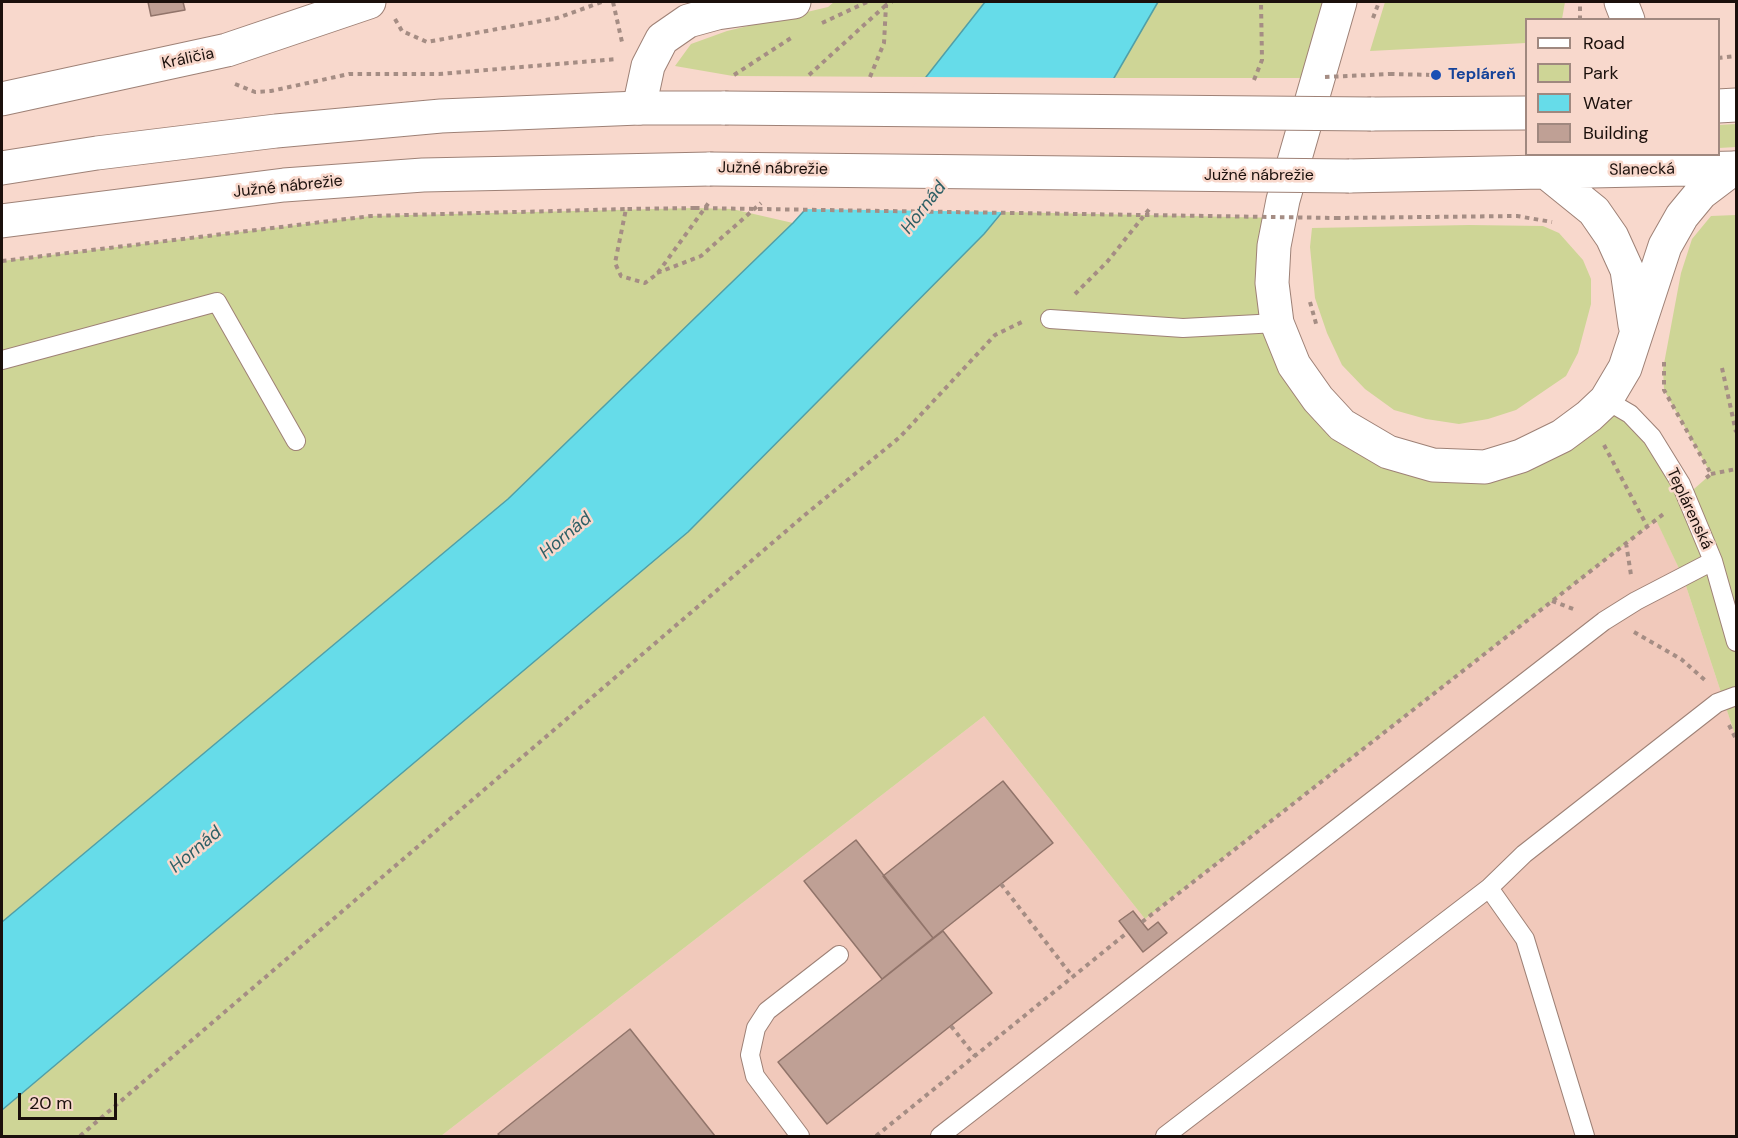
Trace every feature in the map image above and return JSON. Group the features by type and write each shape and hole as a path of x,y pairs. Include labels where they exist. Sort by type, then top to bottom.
{"main road":[{"path":"639,108 648,66 662,39 688,21 717,13 794,2"},
{"path":"1340,2 1283,200 1274,246 1272,283 1276,323 1293,365 1318,399 1342,425 1388,453 1433,465 1485,467 1521,456 1562,436 1597,408 1625,368 1665,246 1682,216 1701,194 1735,168"},
{"path":"1606,18 1610,2"},
{"path":"1621,2 1627,18"},
{"name":"Králičia","path":"2,99 227,50 381,9"},
{"path":"1720,106 1737,105"},
{"path":"2,168 97,153 276,130 441,117 639,108 1371,114 1525,113"},
{"name":"Slanecká","path":"1547,173 1735,168"},
{"name":"Južné nábrežie","path":"2,221 284,185 388,177 710,169 1349,176 1547,173"},
{"path":"1547,173 1594,211 1612,237 1627,270 1636,336"}],"lane":[{"path":"2,360 217,302 296,441"},
{"path":"1050,319 1183,328 1276,323"},
{"name":"Teplárenská","path":"1597,408 1630,414 1652,437 1686,496 1713,561 1737,642"},
{"path":"940,1137 1604,621 1636,601 1713,561"},
{"path":"1165,1137 1489,888 1524,854 1717,704 1737,696"},
{"path":"1489,888 1525,939 1585,1137"},
{"path":"800,1137 755,1076 750,1055 756,1028 767,1011 839,955"}],"path":[{"path":"381,9 402,31 427,42 557,18 602,2"},
{"path":"613,2 622,46"},
{"path":"885,5 892,2"},
{"path":"1248,87 1256,78 1262,60 1261,2"},
{"path":"1372,21 1378,2"},
{"path":"1580,2 1580,18"},
{"path":"1720,58 1737,56"},
{"path":"228,82 255,92 271,91 349,74 439,74 625,58"},
{"path":"1352,81 1356,70"},
{"path":"1390,74 1436,75"},
{"path":"80,1137 806,514 900,437 995,335 1008,326 1029,319 1050,319 1107,262 1159,198"},
{"path":"695,208 1336,218 1517,216 1550,221 1559,225"},
{"path":"2,261 370,216 626,209"},
{"path":"1307,224 1308,214"},
{"path":"1309,299 1320,336"},
{"path":"1665,358 1664,390 1711,474"},
{"path":"1722,368 1737,432"},
{"path":"1597,408 1647,526"},
{"path":"1142,922 1686,496 1711,474 1737,469"},
{"path":"1552,601 1644,635 1681,659 1704,677 1737,739"},
{"path":"1001,884 1072,976"},
{"path":"876,1137 1128,932"},
{"path":"951,1026 975,1056"}],"shaded area":[{"path":"1656,519 1683,577 1736,738 1736,1136 441,1136 984,716 1145,919"}],"green space":[{"path":"834,2 985,2 926,77 733,76 675,66 691,44 727,31 828,7"},
{"path":"1158,2 1340,2 1315,78 1114,78"},
{"path":"1385,2 1565,2 1562,18 1525,18 1525,43 1370,51"},
{"path":"1736,124 1736,147 1720,148 1720,125"},
{"path":"732,209 793,223 508,499 2,922 2,261 371,216"},
{"path":"1004,212 1281,218 1277,323 1342,425 1485,467 1589,416 1630,414 1686,496 1711,474 1664,390 1663,369 1681,273 1692,239 1711,216 1736,215 1736,738 1683,577 1656,520 1145,919 984,716 441,1136 2,1136 2,1110 299,858 984,234"},
{"path":"1543,226 1559,233 1583,260 1591,279 1591,304 1578,353 1566,376 1516,410 1488,419 1459,424 1426,419 1394,410 1365,389 1342,365 1327,333 1315,298 1310,247 1312,228"}],"water":[{"name":"Hornád","path":"985,2 1158,2 1114,78 984,234 688,532 2,1110 2,922 508,499 793,223 926,77"}],"pier":[{"path":"922,77 1118,78 1006,212 801,209"}],"building":[{"path":"148,2 183,2 185,10 151,16"},
{"path":"1003,781 1053,843 933,938 883,876"},
{"path":"856,840 933,938 882,979 804,881"},
{"path":"1133,911 1148,930 1158,922 1167,933 1143,952 1119,921"},
{"path":"943,931 992,993 827,1124 778,1062"},
{"path":"630,1029 715,1136 500,1136 498,1134"}],"place":[{"name":"Tepláreň","path":"1436,75"}]}
